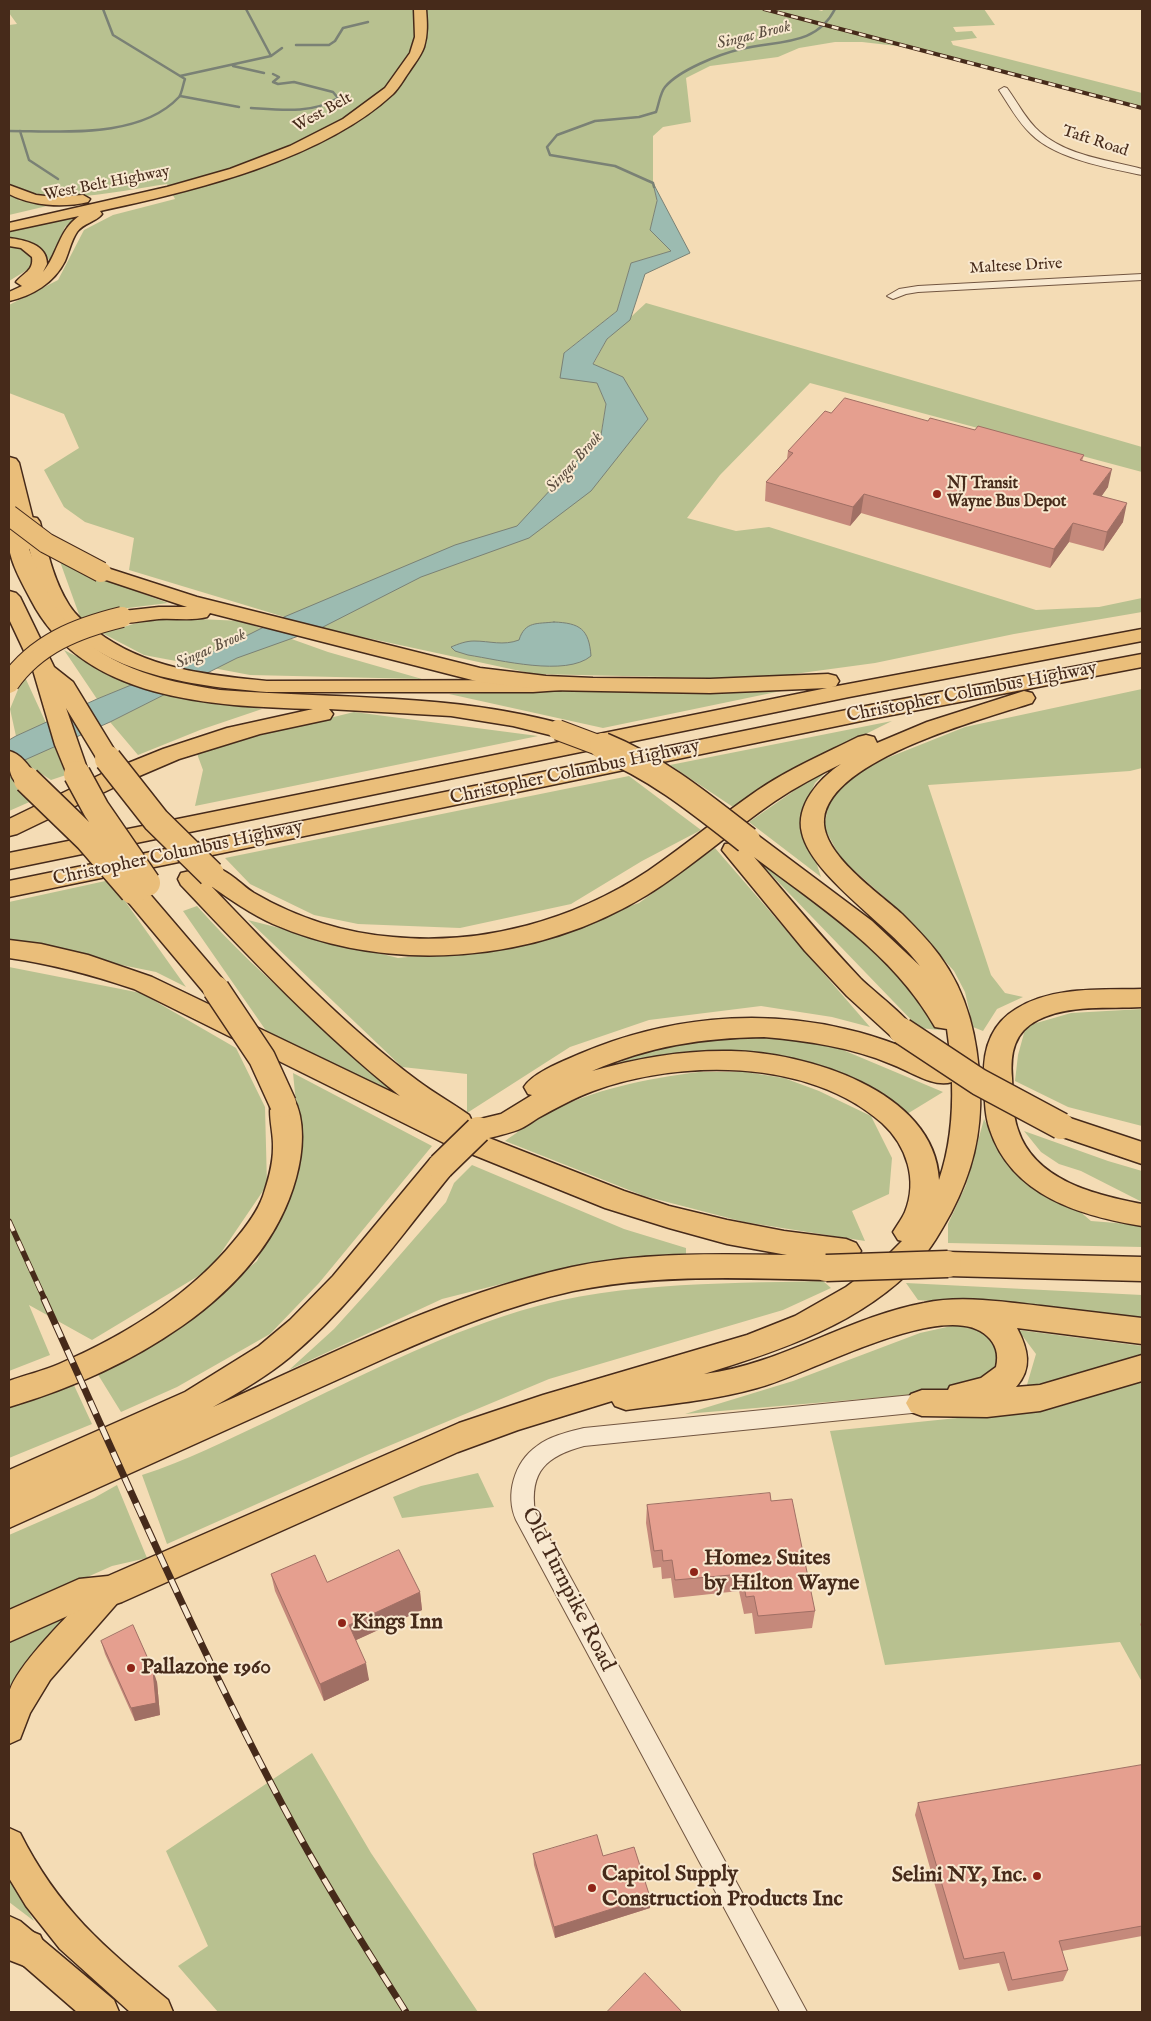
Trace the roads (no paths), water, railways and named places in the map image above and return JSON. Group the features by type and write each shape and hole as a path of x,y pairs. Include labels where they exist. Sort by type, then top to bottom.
{"highway":[{"path":"9,463 40,598"},
{"path":"9,515 46,543 101,572 164,594 312,634 480,675 546,683 593,685 746,685 931,675"},
{"path":"9,523 40,598 60,629 83,649 112,667 151,674 178,690 248,700 434,708 517,719 558,730 595,745 647,775 740,845 877,937 906,965 940,1010 955,1044 955,1078 967,1112 964,1145 955,1176 945,1196 911,1250 878,1281 826,1316 773,1340 516,1416 424,1452 110,1590 79,1595 9,1626"},
{"path":"9,597 44,670 65,706 96,738 136,811 160,843 200,876 261,954 371,1058 409,1089 516,1159"},
{"path":"9,683 22,665 50,643 84,627 122,617 177,612 245,616"},
{"name":"Christopher Columbus Highway","path":"9,861 931,675 1142,635"},
{"name":"Christopher Columbus Highway","path":"9,889 881,710 1142,660"},
{"path":"200,876 238,894 275,916 312,931 343,940 422,948 501,940 574,920 618,900 660,873 786,783 877,737 938,718 1142,673"},
{"path":"955,1078 960,1026 939,975 911,937 830,861 815,838 812,816 816,805 831,784 856,764 872,755 926,730 1024,698"},
{"path":"9,828 149,763 202,743 271,723 370,705"},
{"path":"9,1394 68,1374 127,1345 188,1304 231,1266 272,1210 286,1165 288,1142 283,1104 270,1069 261,1052 142,889 77,774 66,745 65,706"},
{"path":"17,768 88,839 142,889"},
{"path":"740,845 838,972 878,1012 959,1071 1018,1105 1061,1126"},
{"path":"9,949 88,964 143,983 454,1135 615,1200 670,1217 836,1260"},
{"path":"1142,998 1072,1002 1038,1009 1015,1023 1007,1032 1001,1041 996,1063 1004,1131 1018,1157 1029,1170 1044,1182 1082,1201 1105,1208 1142,1215"},
{"path":"9,1485 196,1401 225,1385 280,1347 324,1305 460,1146 547,1082 595,1058 661,1036 698,1030 758,1027 814,1033 872,1047 955,1078 1061,1126 1142,1153"},
{"path":"496,1121 590,1082 637,1070 672,1064 717,1061 773,1064 798,1069 841,1083 877,1104 892,1115 903,1127 919,1152 925,1178 920,1209 913,1226 850,1301"},
{"path":"9,1513 432,1324 517,1293 574,1279 653,1268 836,1260 1142,1269"},
{"path":"590,1394 628,1397 736,1381 784,1366 902,1320 924,1315 956,1312 1001,1314 1142,1332"},
{"path":"922,1403 992,1387 1002,1382 1012,1365 1013,1354 1010,1342 995,1325 974,1315 956,1312"},
{"path":"922,1403 970,1405 1032,1399 1142,1368"}],"main road":[{"name":"West Belt","path":"176,189 231,173 279,156 328,133 362,112 392,87 412,61 421,36 420,9"},
{"path":"9,189 28,199 57,201 176,189"},
{"path":"9,297 38,283 49,275 55,266 69,232 76,224 99,212 176,189"},
{"name":"West Belt Highway","path":"9,221 176,189"},
{"name":"West Belt Highway","path":"9,227 176,189"},
{"path":"9,242 32,248 39,255 41,262 39,269 32,276 9,288"},
{"path":"9,455 19,480 45,571 54,594 67,615 86,633 105,646 129,658 151,674 254,686 298,688 593,685"},
{"path":"9,1729 21,1697 45,1661 59,1644 88,1618 110,1590"},
{"path":"9,1844 31,1888 65,1932 156,2012"},
{"path":"15,1941 102,2012"}],"street":[{"name":"Taft Road","path":"1004,90 1030,128 1046,142 1066,151 1142,172"},
{"name":"Maltese Drive","path":"893,296 903,291 918,288 1142,277"},
{"name":"Old Turnpike Road","path":"794,2012 524,1513 521,1500 522,1486 538,1456 564,1441 584,1437 922,1403"}],"water":[{"path":"653,183 690,253 645,274 630,320 607,339 593,364 623,377 648,419 591,491 529,538 421,577 321,628 237,658 110,722 9,767 9,740 16,736 97,699 224,647 284,617 455,545 517,526 601,435 606,404 597,383 560,378 564,353 617,311 631,263 671,251 650,230 657,201"},
{"path":"554,622 570,624 582,629 588,639 591,656 580,662 566,665 532,665 468,655 455,651 451,647 471,641 513,642 519,640 528,626"}],"waterway":[{"path":"103,9 113,35 180,76"},
{"path":"246,9 271,56"},
{"name":"Singac Brook","path":"654,187 653,183 615,166 550,155 547,147 557,135 595,121 639,117 656,112 663,89 671,81 690,69 732,51 794,40 806,36 817,30 827,21 835,9"},
{"path":"296,45 329,45 335,41 343,28 368,22"},
{"path":"271,56 282,48"},
{"path":"180,76 271,56"},
{"path":"233,66 264,73"},
{"path":"251,108 307,109 318,107 338,98 333,92 294,82 278,84 273,82 279,77 273,74"},
{"path":"20,131 99,130 143,120 163,111 179,97 185,79 180,76"},
{"path":"180,96 239,107"},
{"path":"9,131 20,131"},
{"path":"20,131 29,160 58,179"}],"railway":[{"path":"764,9 1142,108"},
{"path":"9,1221 45,1300"},
{"path":"44,1299 165,1567 228,1700 322,1876 406,2012"}],"place":[{"name":"NJ Transit Wayne Bus Depot","path":"937,494"},
{"name":"Home2 Suites by Hilton Wayne","path":"694,1572"},
{"name":"Kings Inn","path":"342,1623"},
{"name":"Pallazone 1960","path":"131,1668"},
{"name":"Selini NY, Inc.","path":"1037,1876"},
{"name":"Capitol Supply Construction Products Inc","path":"592,1888"}]}
